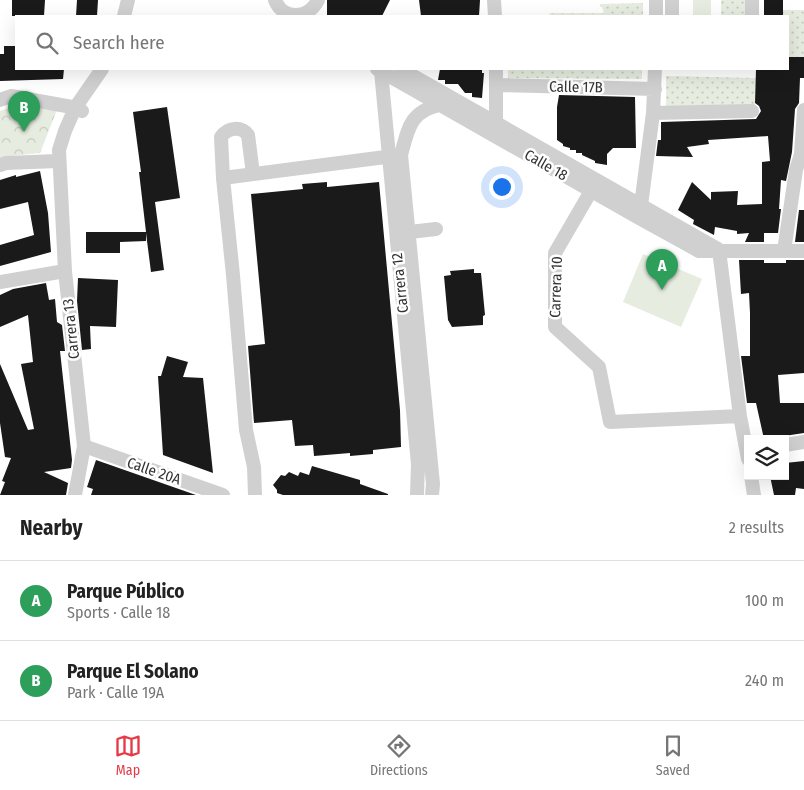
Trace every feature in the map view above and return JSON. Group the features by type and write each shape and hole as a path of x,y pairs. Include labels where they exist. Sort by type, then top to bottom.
{"street":[{"path":"118,15 121,0"},
{"path":"124,15 128,0"},
{"path":"276,0 281,10 292,15"},
{"path":"494,0 495,15"},
{"path":"656,0 656,15"},
{"path":"672,0 672,15"},
{"path":"752,0 752,15"},
{"path":"303,15 311,10 318,1"},
{"path":"315,15 318,1"},
{"path":"0,165 6,163 58,161 79,110 101,70"},
{"path":"79,110 111,70"},
{"name":"Calle 18","path":"380,70 590,191 640,212 719,250 804,251"},
{"name":"Carrera 12","path":"380,70 395,156 402,233 418,464 417,489"},
{"name":"Calle 18","path":"403,70 496,124 640,212"},
{"path":"496,70 496,124"},
{"path":"640,212 653,113 655,70"},
{"name":"Calle 17B","path":"497,85 655,89"},
{"path":"0,100 11,96 79,110"},
{"name":"Carrera 12","path":"395,156 413,120 426,108 440,105"},
{"path":"784,251 800,154 804,110"},
{"path":"653,113 752,112"},
{"path":"253,174 248,136 239,129 229,130 224,133 221,137 223,178 234,275 246,430 254,467 254,495"},
{"path":"223,178 395,156"},
{"name":"Carrera 13","path":"58,161 65,271 84,446 75,495"},
{"name":"Carrera 10","path":"590,191 555,253 555,327 600,367 610,422 740,416"},
{"path":"402,233 436,229"},
{"name":"Carrera 12","path":"402,233 433,489"},
{"path":"719,250 744,438"},
{"path":"0,282 65,271"},
{"path":"789,444 804,442"},
{"name":"Calle 20A","path":"84,446 224,495"},
{"path":"752,480 754,495"},
{"path":"417,489 433,489"}],"green space":[{"path":"693,0 711,0 711,15 693,15"},
{"path":"721,0 748,0 748,15 721,15"},
{"path":"643,3 643,15 549,15 550,13 604,13 600,4"},
{"path":"783,10 804,10 804,57 789,57 789,15 783,15"},
{"path":"508,70 642,70 642,79 508,78"},
{"path":"666,76 756,78 755,107 666,109"},
{"path":"11,107 57,110 40,153 0,157 0,111"},
{"path":"643,254 702,279 681,327 623,302"}],"building":[{"path":"12,0 45,0 44,15 12,16"},
{"path":"77,0 98,0 97,15 76,15"},
{"path":"327,0 390,0 382,15 327,15"},
{"path":"419,0 480,0 479,15 421,15"},
{"path":"764,0 783,0 783,15 764,15"},
{"path":"4,46 15,46 15,70 64,70 63,79 0,81 0,54 4,54"},
{"path":"789,57 804,57 804,78 800,78 799,103 795,109 792,152 786,181 781,180 779,209 781,209 778,233 764,233 764,242 745,242 749,233 737,234 737,231 715,227 714,235 693,224 694,220 678,210 692,182 711,200 711,192 738,191 737,205 762,204 762,162 770,161 768,136 708,140 709,144 687,147 693,157 656,156 658,140 661,140 661,122 756,119 761,111 755,103 756,70 789,70"},
{"path":"440,70 482,70 482,73 484,73 482,98 472,97 472,93 465,93 458,84 445,84 445,80 438,80"},
{"path":"559,95 635,97 636,148 613,148 607,154 607,165 595,163 595,161 582,155 582,153 576,153 576,150 570,150 570,148 563,146 557,140"},
{"path":"167,107 180,198 155,202 164,270 151,272 146,233 146,241 120,242 120,253 86,253 86,232 146,232 133,112"},
{"path":"40,171 48,213 51,252 0,266 0,245 34,235 28,202 0,209 0,180"},
{"path":"327,182 327,187 379,182 400,410 401,447 373,450 373,454 350,456 350,453 314,456 313,445 295,446 292,420 254,423 248,346 265,344 251,194 303,189 302,184"},
{"path":"799,210 804,210 804,242 795,242"},
{"path":"739,260 764,260 764,263 786,263 786,260 804,260 804,373 778,375 780,403 804,403 804,433 789,435 763,435 756,403 747,403 741,356 750,356 749,293 741,294"},
{"path":"474,269 474,273 481,273 485,315 483,316 483,325 452,327 448,320 444,276 451,275 450,271"},
{"path":"78,278 118,280 116,327 90,326 91,349 82,350 77,301"},
{"path":"46,283 49,300 55,299 57,322 62,325 65,351 60,351 72,460 71,468 44,472 68,483 66,495 0,495 5,482 2,481 11,458 5,457 0,423 0,364 28,430 34,429 21,364 33,362 28,315 0,327 0,295 13,289"},
{"path":"167,356 188,362 183,377 203,378 213,473 163,455 158,376 161,376"},
{"path":"96,460 196,495 91,495 93,489 87,487"},
{"path":"804,461 804,489 796,488 795,495 774,495 771,480 789,480 789,463"},
{"path":"312,466 360,480 360,484 388,495 283,495 277,493 273,485 281,475 285,476 289,472 298,476 300,472 309,475"}],"place":[{"name":"Parque El Solano","path":"24,132"},
{"name":"Parque Público","path":"662,290"}]}
